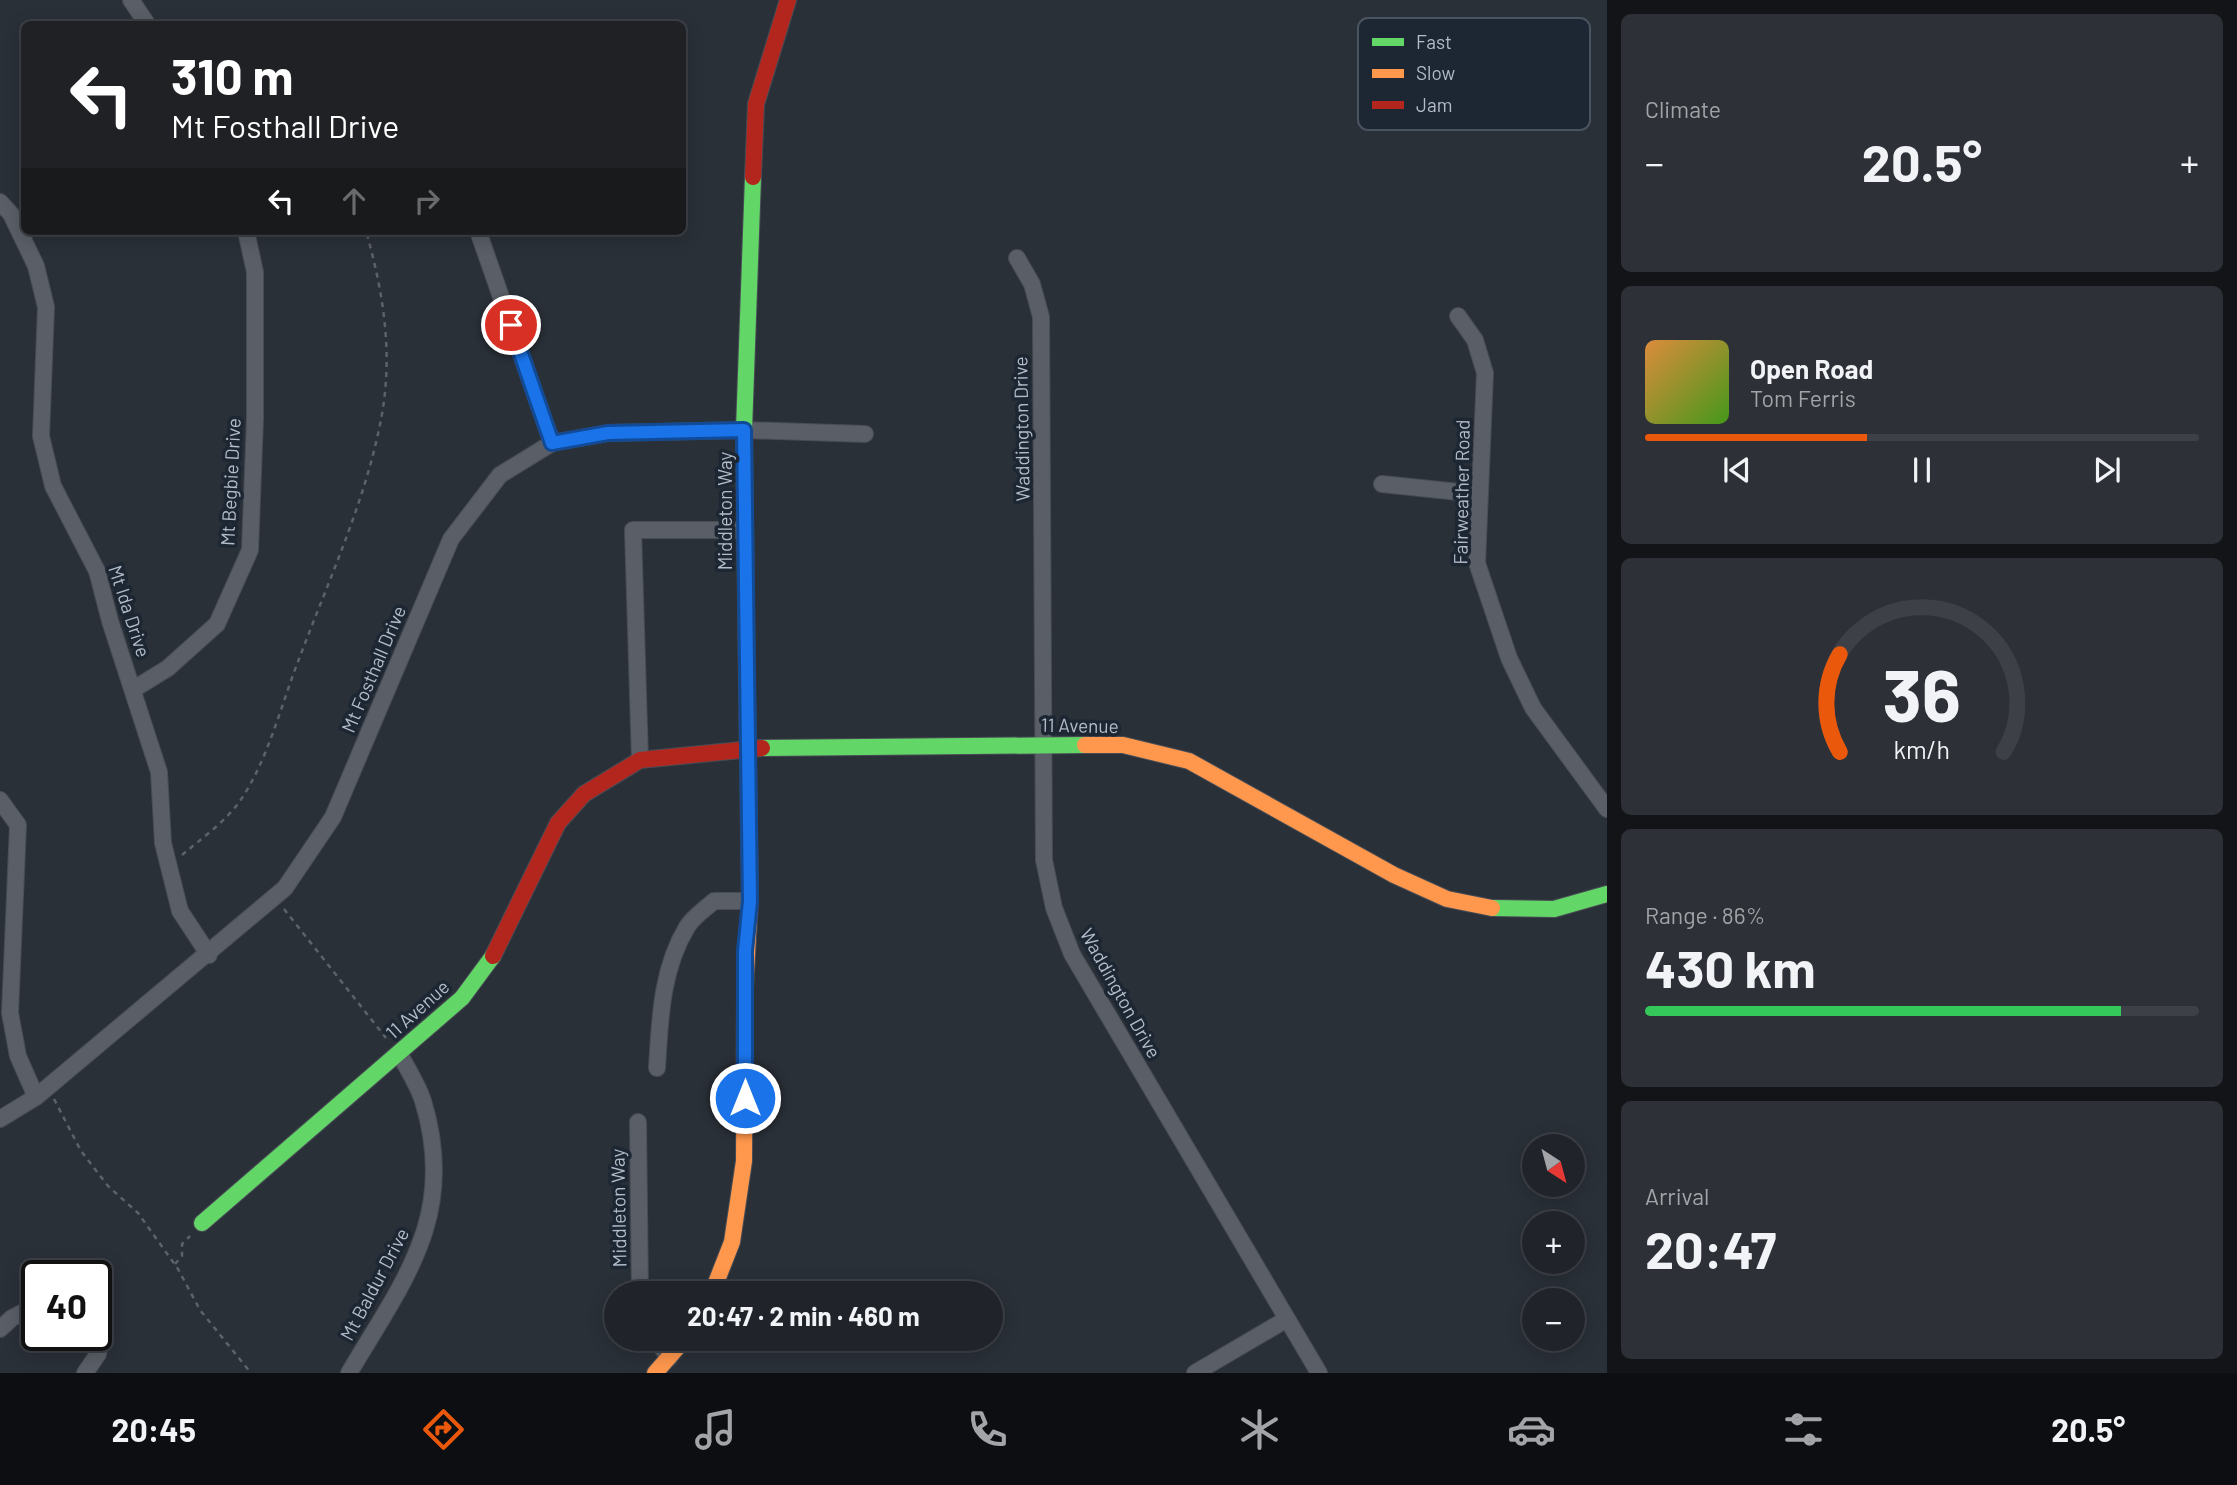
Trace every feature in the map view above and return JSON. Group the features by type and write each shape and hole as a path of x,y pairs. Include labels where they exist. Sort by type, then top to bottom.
{"street":[{"path":"131,0 145,21"},
{"name":"Middleton Way","path":"718,1281 725,1268 738,1221 745,1147 745,951 750,901 744,430 756,104 788,0"},
{"name":"Mt Ida Drive","path":"0,202 11,214 21,235"},
{"name":"Mt Ida Drive","path":"21,235 36,266 46,307 41,436 53,486 97,571 110,621 159,772 163,843 180,911 209,954"},
{"name":"Mt Begbie Drive","path":"134,689 168,668 217,624 250,550 255,419 255,272 247,235"},
{"path":"479,235 552,443"},
{"name":"Waddington Drive","path":"1017,258 1032,284 1041,317 1044,860 1054,908 1072,954 1319,1373"},
{"name":"Fairweather Road","path":"1458,316 1475,340 1485,373 1477,563 1509,658 1533,708 1607,809"},
{"name":"Mt Fosthall Drive","path":"0,1119 41,1093 272,902 285,888 333,817 450,539 500,475 552,443 608,433 744,430 865,434"},
{"path":"1381,484 1478,494"},
{"path":"640,760 634,530 744,530"},
{"name":"11 Avenue","path":"202,1223 462,998 500,947 558,823 584,794 640,760 747,748 1123,745 1189,761 1394,875 1447,899 1499,910 1554,909 1607,894"},
{"path":"0,800 18,825 10,1013 18,1056 41,1093"},
{"path":"657,1068 661,1001 672,959 688,925 714,901 750,901"},
{"name":"Mt Baldur Drive","path":"349,1373 412,1268 426,1236 434,1199 434,1146 423,1098 398,1054"},
{"name":"Middleton Way","path":"638,1122 640,1281"},
{"path":"0,1329 21,1313"},
{"path":"1195,1373 1287,1319"},
{"path":"85,1373 99,1351"},
{"path":"664,1351 669,1358"},
{"path":"655,1373 675,1351"}],"path":[{"path":"169,866 217,826 240,800 263,754 368,476 383,412 387,343 381,284 367,235"},
{"path":"272,902 289,912 384,1035"},
{"path":"41,1093 108,1186 138,1213 175,1264 200,1310 251,1373"},
{"path":"175,1264 182,1256 182,1244 202,1223"}],"traffic: fast":[{"path":"747,690 744,430 753,177"},
{"path":"762,748 1085,745"},
{"path":"1492,908 1554,909 1607,894"},
{"path":"202,1223 462,998 493,956"}],"traffic: slow":[{"path":"717,1281 732,1242 744,1161 745,990 750,901 747,690"},
{"path":"1085,745 1123,745 1189,761 1394,875 1447,899 1492,908"},
{"path":"655,1373 674,1351"}],"traffic: jam":[{"path":"753,177 756,104 788,0"},
{"path":"493,956 558,823 584,794 640,760 762,748"}],"route":[{"path":"511,325 552,443 608,433 744,430 750,901 745,951 745,1098"}]}
